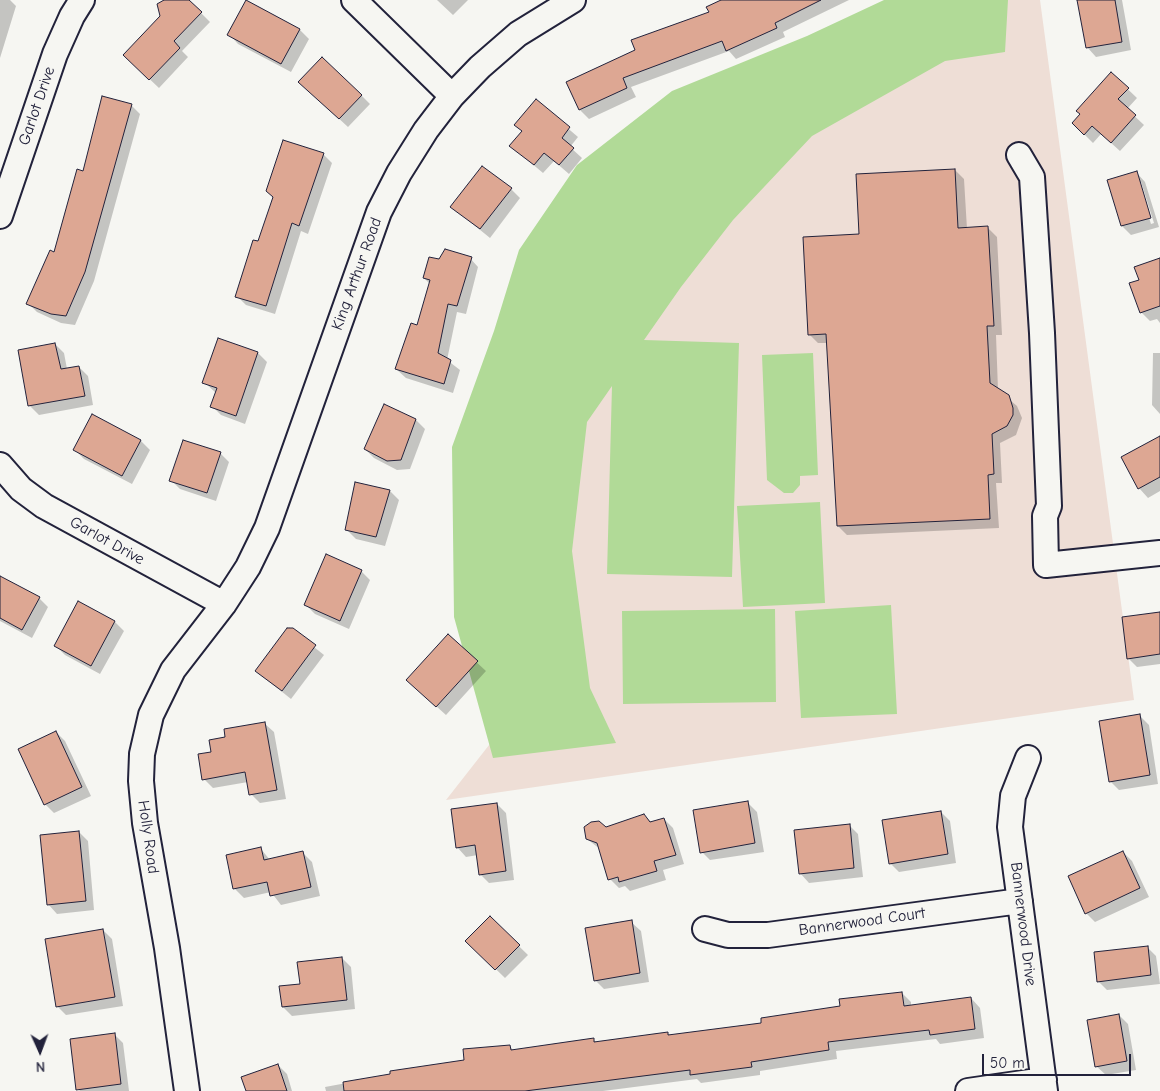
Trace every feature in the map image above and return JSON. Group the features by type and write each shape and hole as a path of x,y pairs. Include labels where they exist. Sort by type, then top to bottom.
{"street":[{"name":"Garlot Drive","path":"0,216 56,54 72,16 82,0"},
{"path":"354,0 452,96"},
{"name":"King Arthur Road","path":"224,604 248,567 267,528 379,212 399,173 421,137 452,96 480,67 518,34 572,0"},
{"path":"1045,516 1038,506 1027,334 1019,155 1032,177 1042,333 1049,506 1045,516 1046,565 1160,553"},
{"name":"Garlot Drive","path":"0,465 22,489 44,506 224,604"},
{"name":"Holly Road","path":"187,1091 167,948 145,823 141,780 142,754 150,715 160,693 173,670 224,604"},
{"name":"Bannerwood Drive","path":"1028,758 1013,796 1010,827 1044,1086"},
{"name":"Bannerwood Court","path":"705,929 728,935 768,935 1020,901"},
{"path":"968,1091 1044,1086"}],"shaded area":[{"path":"977,0 1040,0 1134,700 446,800 576,634 471,543 592,204"}],"green space":[{"path":"884,0 1008,0 1005,52 945,61 812,136 733,220 681,287 644,340 739,343 732,577 607,574 612,386 587,422 572,551 590,688 616,743 493,758 454,617 452,447 494,331 519,250 577,165 672,91 807,36"},
{"path":"813,353 818,475 800,476 800,485 793,493 784,493 767,480 762,355"},
{"path":"820,502 825,603 743,607 737,506"},
{"path":"891,605 897,714 801,718 795,611"},
{"path":"775,609 776,702 623,704 622,611"}],"building":[{"path":"164,0 189,0 202,12 174,41 180,48 149,80 123,55 160,16 157,4"},
{"path":"246,0 300,29 281,64 227,35"},
{"path":"721,0 821,0 775,23 777,28 726,51 722,41 623,78 627,88 579,110 566,82 635,50 631,40 709,12 706,7"},
{"path":"1077,0 1115,0 1122,42 1086,48"},
{"path":"322,57 362,95 339,119 298,82"},
{"path":"1111,72 1129,88 1118,99 1136,115 1111,143 1092,126 1084,135 1072,123 1080,114 1076,111"},
{"path":"102,96 132,104 85,272 66,316 51,314 26,304 50,250 54,252 77,169 83,171"},
{"path":"536,99 570,127 562,138 574,148 559,165 544,153 534,165 509,146 522,131 514,125"},
{"path":"283,140 324,153 299,226 292,223 266,306 235,297 253,240 258,241 273,197 266,191"},
{"path":"482,166 512,188 480,229 450,207"},
{"path":"955,169 958,228 988,226 994,326 987,326 990,383 1009,395 1013,408 1013,415 1007,426 992,434 994,474 988,475 990,519 837,526 826,334 808,335 803,237 859,234 856,174"},
{"path":"1137,171 1151,218 1121,226 1107,180"},
{"path":"445,249 472,257 457,306 448,304 438,353 451,360 444,384 395,369 411,323 417,325 430,280 423,278 429,257 439,259"},
{"path":"1160,258 1160,306 1140,313 1129,283 1139,280 1134,267"},
{"path":"218,338 258,352 236,416 210,407 217,388 202,383"},
{"path":"55,343 61,369 79,366 85,396 28,406 18,350"},
{"path":"384,404 416,419 401,460 387,461 364,449"},
{"path":"92,414 141,440 122,476 73,450"},
{"path":"1160,436 1160,477 1138,489 1121,457"},
{"path":"183,440 221,452 207,493 169,481"},
{"path":"355,482 390,490 376,537 345,530"},
{"path":"326,554 362,570 340,621 304,605"},
{"path":"0,576 40,597 22,630 0,618"},
{"path":"78,601 115,621 91,666 54,646"},
{"path":"1160,612 1160,654 1127,659 1122,617"},
{"path":"287,628 293,628 316,645 282,691 255,671"},
{"path":"448,634 478,661 436,707 406,680"},
{"path":"1140,714 1150,775 1109,782 1099,721"},
{"path":"265,722 277,790 249,795 245,772 202,780 198,754 211,752 209,740 225,737 224,729"},
{"path":"56,731 82,787 44,805 18,749"},
{"path":"748,801 755,843 700,853 693,810"},
{"path":"497,803 506,871 479,875 475,845 456,848 451,809"},
{"path":"941,811 948,854 889,864 882,820"},
{"path":"644,814 650,822 664,818 676,855 654,861 657,871 619,882 618,877 608,880 597,843 586,839 584,827 591,822 599,821 606,827"},
{"path":"850,824 854,868 799,874 794,830"},
{"path":"79,831 86,901 47,905 40,835"},
{"path":"261,847 264,860 303,851 311,887 270,896 267,882 233,889 226,855"},
{"path":"1123,851 1140,888 1085,914 1068,876"},
{"path":"490,916 520,945 495,970 465,941"},
{"path":"632,920 640,973 594,981 585,928"},
{"path":"103,929 115,997 56,1007 45,939"},
{"path":"1148,946 1151,975 1097,982 1094,952"},
{"path":"342,957 347,1000 282,1007 279,986 300,984 297,962"},
{"path":"902,992 904,1006 971,997 975,1029 930,1035 929,1030 828,1042 829,1050 751,1062 752,1067 690,1075 690,1070 525,1091 344,1091 343,1082 390,1074 390,1071 464,1060 463,1049 510,1045 511,1050 594,1038 594,1042 668,1032 668,1035 761,1023 761,1018 840,1006 839,999"},
{"path":"1119,1014 1127,1061 1095,1067 1087,1020"},
{"path":"115,1033 121,1084 76,1090 70,1039"},
{"path":"278,1064 287,1091 246,1091 241,1077"}]}
